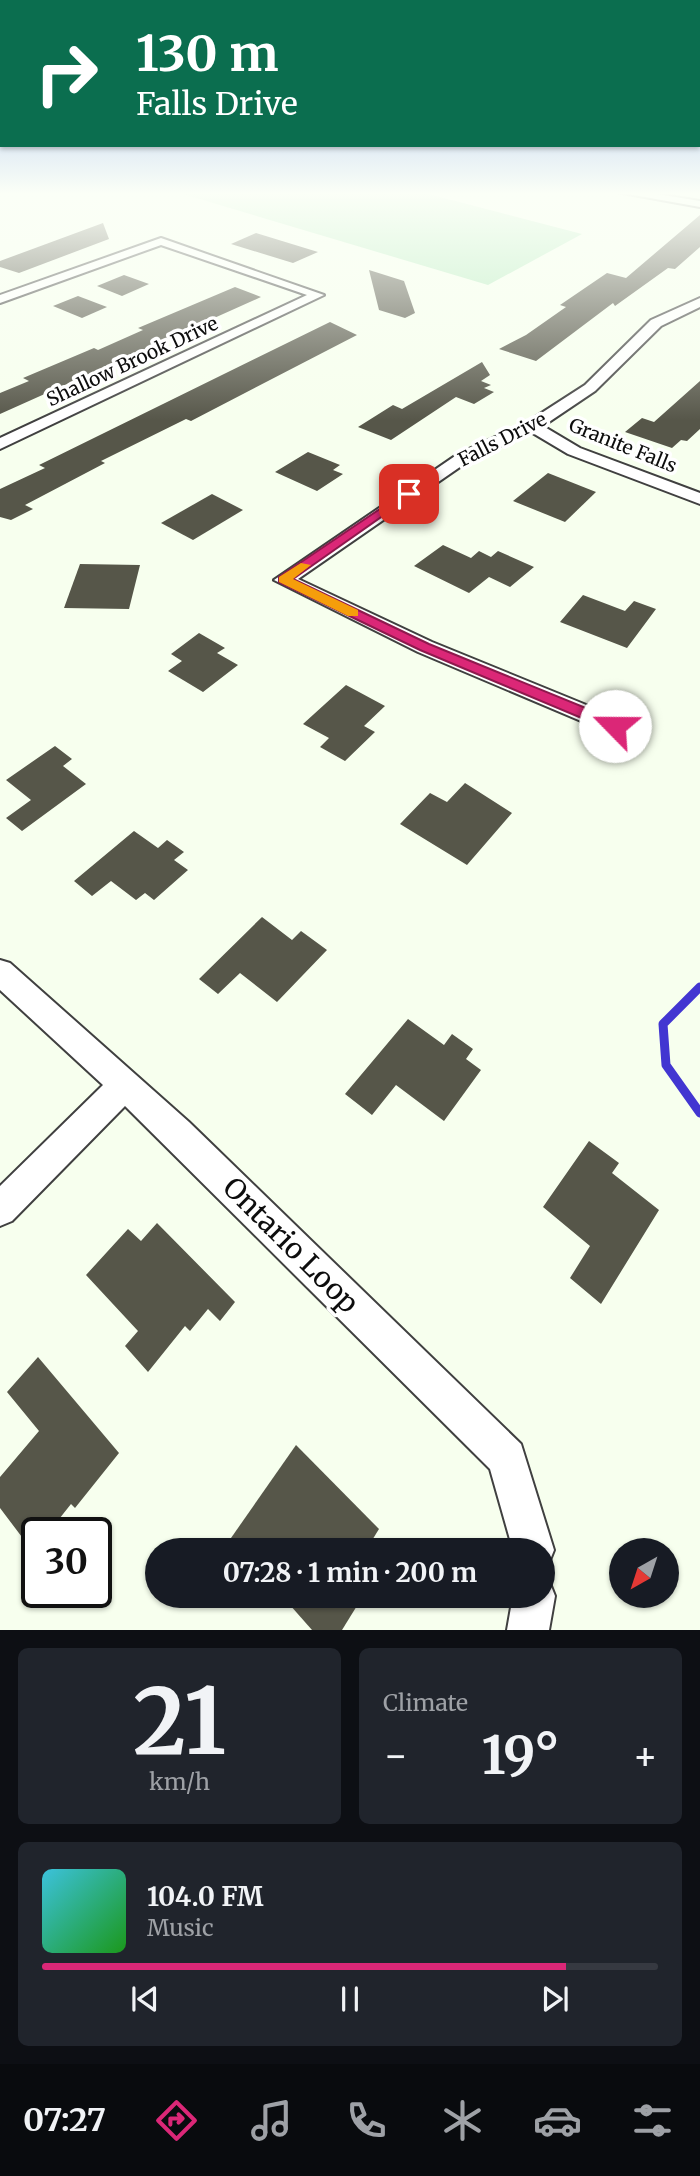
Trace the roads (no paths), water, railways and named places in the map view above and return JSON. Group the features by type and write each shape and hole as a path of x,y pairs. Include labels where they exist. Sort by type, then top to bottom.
{"street":[{"name":"Shallow Brook Drive","path":"1,299 86,268"},
{"name":"Shallow Brook Drive","path":"0,444 318,295 240,268"},
{"name":"Falls Drive","path":"615,726 425,647 284,580 464,457 532,426 590,388 656,323 700,302"},
{"name":"Granite Falls","path":"532,426 574,452 700,499"},
{"name":"Ontario Loop","path":"0,972 178,1133 507,1458 530,1538"},
{"path":"0,1209 125,1085"},
{"path":"528,1630 532,1608"}],"waterway":[{"path":"700,987 663,1024 666,1065 700,1113"}]}
